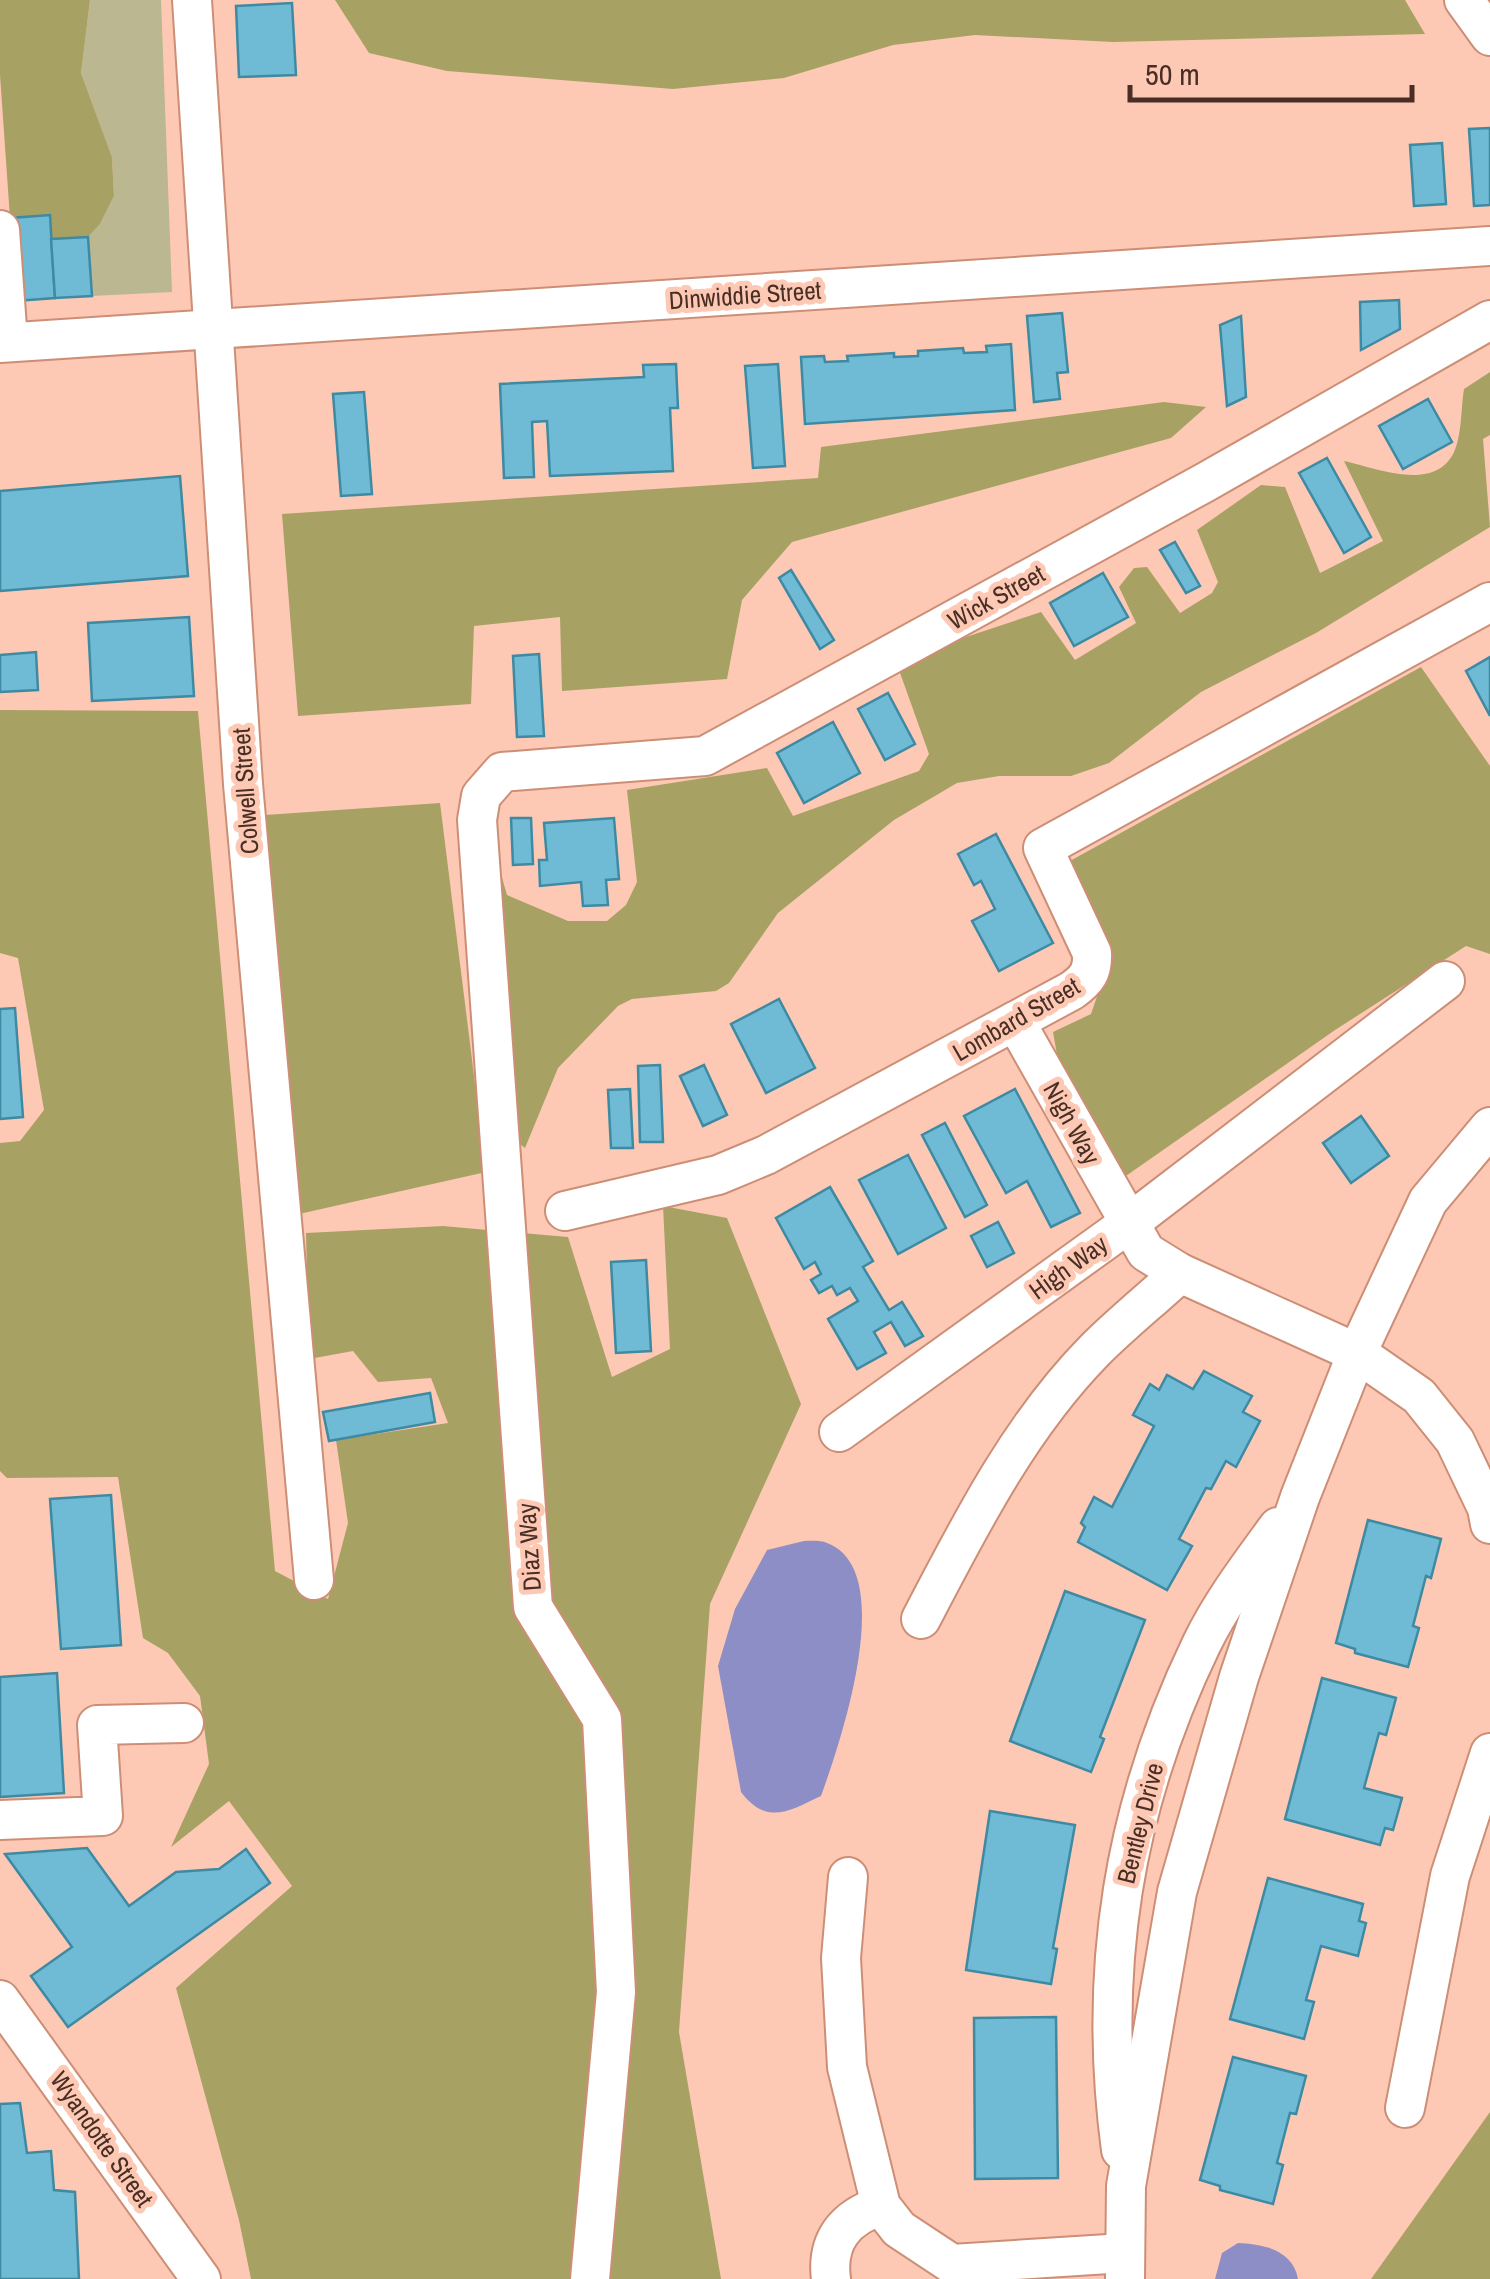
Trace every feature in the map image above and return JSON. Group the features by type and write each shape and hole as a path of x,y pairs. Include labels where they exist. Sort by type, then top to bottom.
{"street":[{"name":"Colwell Street","path":"192,0 244,784 314,1580"},
{"path":"1464,0 1490,36"},
{"path":"0,230 4,342"},
{"name":"Dinwiddie Street","path":"4,342 1490,246"},
{"name":"Wick Street","path":"481,796 502,772 705,756 1204,483 1490,320"},
{"name":"Lombard Street","path":"564,1211 718,1175 766,1156 1071,991 1086,980 1093,966 1092,952 1043,848 1490,602"},
{"name":"Diaz Way","path":"481,796 477,820 533,1607 602,1719 616,1992 590,2279"},
{"path":"1128,1224 1445,981"},
{"name":"Nigh Way","path":"1016,1022 1128,1224"},
{"name":"Bentley Drive","path":"1124,2266 1126,2186 1177,1892 1240,1676 1300,1497 1357,1353 1428,1201 1490,1127"},
{"name":"High Way","path":"840,1432 1128,1224 1146,1252 1180,1273 1357,1353 1419,1396 1454,1441 1487,1508 1490,1524"},
{"path":"920,1618 978,1509 1044,1410 1094,1350 1180,1273"},
{"name":"Bentley Drive","path":"1126,2186 1112,2078 1111,1988 1120,1902 1138,1811 1169,1719 1203,1640 1300,1497"},
{"path":"0,1820 103,1816 97,1726 184,1723"},
{"path":"1405,2108 1450,1876 1490,1753"},
{"path":"848,1877 841,1958 847,2067 881,2206 900,2229 951,2271 1124,2266"},
{"name":"Wyandotte Street","path":"0,2000 201,2279"},
{"path":"831,2279 829,2263 834,2242 844,2225 861,2212 881,2206"}],"shaded area":[{"path":"0,0 90,0 81,73 112,157 114,196 100,224 88,237 51,239 49,215 10,218 0,75"},
{"path":"90,0 161,0 172,292 92,296 88,237 100,224 114,196 112,157 81,73"},
{"path":"335,0 1405,0 1425,34 1113,42 975,35 893,45 784,78 673,89 447,71 369,53"},
{"path":"1490,372 1490,435 1483,439 1490,527 1316,633 1201,692 1109,763 1071,776 999,776 957,783 894,820 778,913 729,983 716,991 632,999 618,1006 558,1068 525,1148 515,1140 496,857 507,895 568,921 607,921 626,905 637,882 627,790 767,768 793,816 919,771 929,754 899,670 957,640 1041,612 1075,660 1136,623 1119,587 1134,568 1147,567 1180,613 1212,593 1218,582 1197,530 1261,485 1285,487 1320,573 1383,541 1344,461 1404,474 1433,472 1445,464 1457,445 1464,389"},
{"path":"1164,402 1206,407 1171,438 792,542 742,600 727,679 562,691 560,617 474,626 471,704 298,716 282,514 818,478 821,447"},
{"path":"1421,667 1490,766 1490,954 1466,946 1335,1030 1123,1178 1059,1066 1053,1032 1091,1014 1112,953 1070,861"},
{"path":"0,710 198,711 275,1571 328,1599 348,1523 336,1440 448,1423 431,1378 378,1382 353,1351 309,1359 306,1233 443,1226 568,1237 612,1377 670,1349 663,1206 727,1218 801,1404 710,1604 679,2032 721,2279 251,2279 239,2220 176,1988 292,1886 229,1801 171,1847 209,1764 200,1696 168,1653 143,1638 118,1477 7,1478 0,1471 0,1143 20,1141 44,1110 18,958 0,953"},
{"path":"440,803 486,1172 299,1214 265,815"},
{"path":"1490,2112 1490,2279 1371,2279"}],"water":[{"path":"804,1541 827,1543 848,1560 859,1587 862,1622 858,1661 840,1739 821,1796 788,1810 769,1812 751,1803 741,1792 718,1666 735,1609 767,1550"},
{"path":"1238,2243 1276,2250 1290,2261 1298,2279 1215,2279 1222,2253"}],"building":[{"path":"292,3 296,75 239,77 236,6"},
{"path":"1490,128 1490,205 1474,206 1469,129"},
{"path":"1442,143 1446,204 1414,206 1410,145"},
{"path":"50,215 55,298 16,301 10,218"},
{"path":"88,237 92,296 55,298 51,239"},
{"path":"1399,300 1400,329 1361,350 1360,302"},
{"path":"1062,313 1068,372 1057,373 1060,399 1034,402 1027,316"},
{"path":"1241,316 1246,397 1227,406 1220,325"},
{"path":"1011,344 1015,410 805,424 801,357 848,361 847,356 918,356 918,351 963,348 964,353 987,352 986,346"},
{"path":"676,364 678,408 670,408 673,471 550,476 547,421 532,422 534,477 504,478 500,384 644,377 643,365"},
{"path":"778,364 785,466 753,468 745,366"},
{"path":"364,392 372,494 341,496 333,394"},
{"path":"1428,399 1452,442 1403,469 1379,426"},
{"path":"1327,458 1371,537 1344,553 1299,473"},
{"path":"180,476 188,576 0,591 0,491"},
{"path":"1175,542 1200,586 1186,593 1160,550"},
{"path":"791,570 834,640 820,649 779,578"},
{"path":"1103,573 1128,617 1074,646 1050,603"},
{"path":"189,617 194,696 92,701 88,623"},
{"path":"36,652 38,690 0,692 0,655"},
{"path":"539,654 544,736 517,737 513,656"},
{"path":"1490,657 1490,716 1466,671"},
{"path":"888,693 915,744 885,760 858,709"},
{"path":"833,722 860,773 804,803 777,753"},
{"path":"511,818 531,818 533,864 513,865"},
{"path":"614,818 619,879 606,880 608,905 583,906 581,882 540,886 539,860 547,860 544,823"},
{"path":"996,834 1053,943 999,971 972,921 995,909 981,881 974,885 958,854"},
{"path":"779,999 815,1068 766,1093 731,1024"},
{"path":"15,1008 23,1117 0,1119 0,1009"},
{"path":"660,1065 663,1142 640,1142 638,1066"},
{"path":"704,1065 727,1115 703,1126 680,1076"},
{"path":"630,1089 633,1148 611,1148 608,1090"},
{"path":"1015,1089 1080,1213 1051,1227 1027,1181 1006,1193 964,1116"},
{"path":"1361,1116 1389,1156 1351,1183 1323,1143"},
{"path":"945,1123 987,1205 965,1217 922,1135"},
{"path":"908,1155 946,1228 898,1254 859,1180"},
{"path":"830,1187 873,1261 863,1267 889,1310 902,1302 923,1336 905,1346 891,1322 874,1332 886,1353 857,1369 828,1319 858,1301 850,1288 837,1295 832,1286 819,1293 811,1280 821,1274 815,1262 804,1269 776,1218"},
{"path":"998,1222 1014,1253 987,1267 971,1236"},
{"path":"646,1260 651,1351 616,1353 611,1262"},
{"path":"1204,1371 1252,1396 1243,1412 1260,1421 1236,1467 1226,1461 1211,1489 1206,1488 1179,1539 1192,1546 1167,1590 1078,1542 1085,1527 1081,1523 1094,1497 1112,1507 1154,1426 1133,1415 1150,1384 1159,1390 1167,1375 1193,1389"},
{"path":"430,1393 435,1422 329,1441 323,1412"},
{"path":"111,1495 121,1645 61,1649 50,1499"},
{"path":"1368,1520 1441,1539 1413,1626 1419,1628 1408,1667 1355,1653 1355,1649 1336,1643"},
{"path":"1065,1591 1145,1620 1100,1737 1104,1739 1091,1772 1010,1741"},
{"path":"57,1673 64,1793 0,1797 0,1677"},
{"path":"1322,1678 1396,1698 1386,1735 1379,1733 1364,1788 1402,1798 1393,1830 1385,1828 1380,1845 1285,1819"},
{"path":"990,1811 1075,1825 1053,1948 1057,1949 1051,1984 966,1970"},
{"path":"87,1848 129,1906 176,1872 219,1869 246,1849 270,1883 68,2027 31,1976 72,1947 5,1854"},
{"path":"1268,1878 1363,1904 1359,1921 1366,1923 1358,1956 1321,1946 1306,2000 1314,2002 1304,2039 1230,2019"},
{"path":"1056,2017 1058,2178 975,2179 974,2018"},
{"path":"1233,2057 1306,2076 1296,2114 1290,2113 1277,2163 1283,2165 1273,2204 1220,2190 1220,2186 1200,2180"},
{"path":"20,2103 27,2153 51,2151 54,2190 75,2192 79,2279 0,2279 0,2104"}]}
